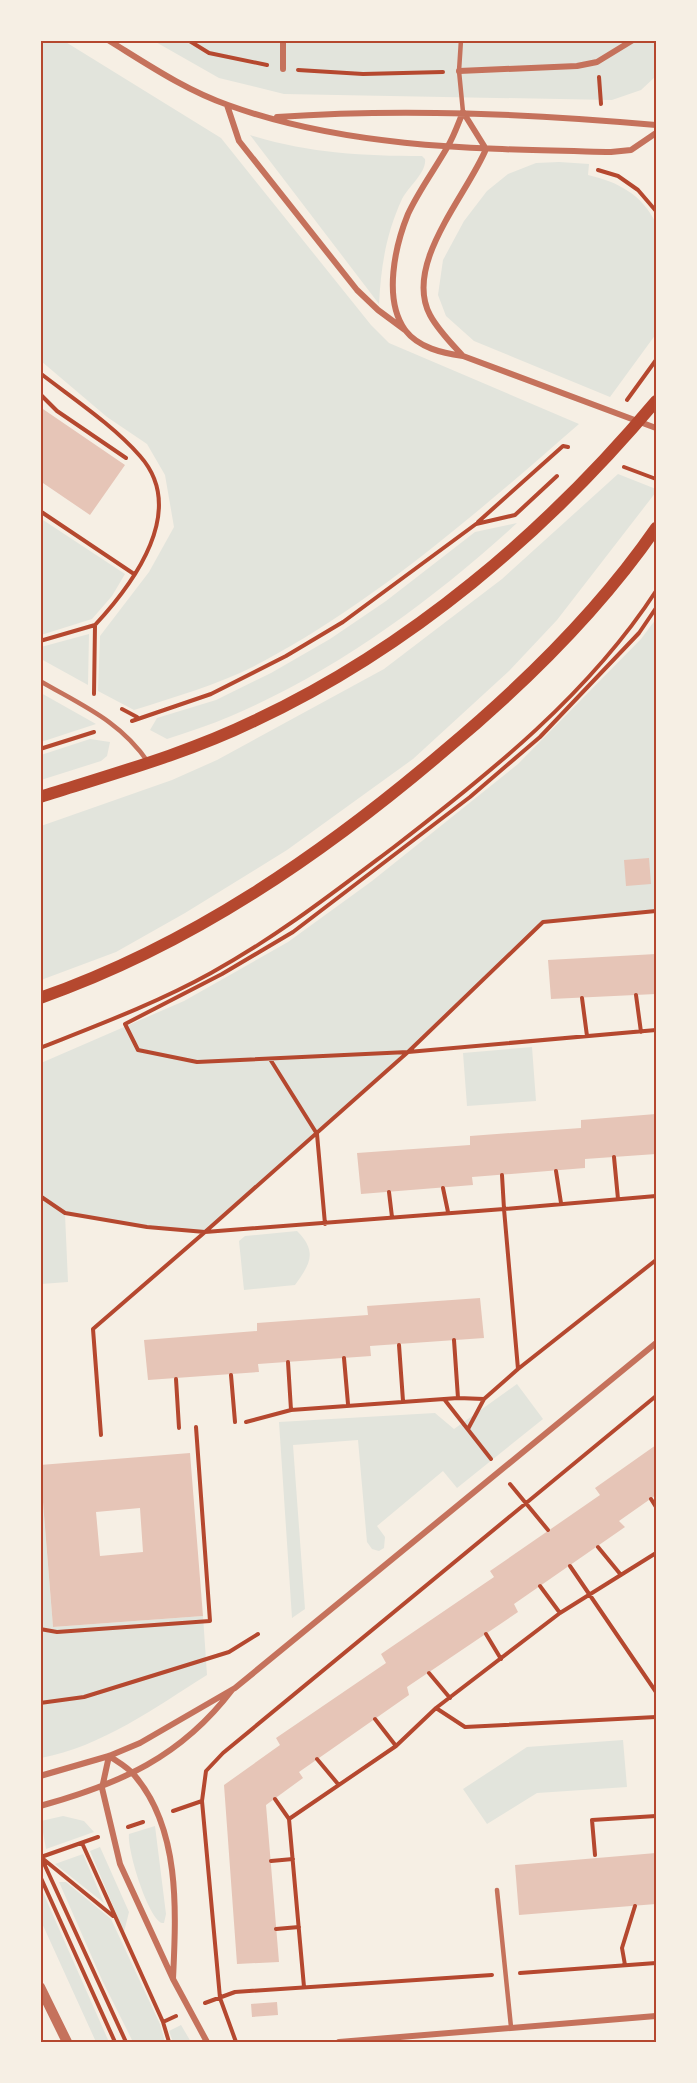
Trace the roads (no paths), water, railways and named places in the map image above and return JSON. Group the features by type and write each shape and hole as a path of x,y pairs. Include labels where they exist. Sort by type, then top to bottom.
{"main road":[{"path":"40,797 199,745 254,722 315,690 440,608 549,515 616,449 657,401"},
{"path":"40,998 118,966 218,915 324,847 408,782 521,684 644,546 657,528"}],"street":[{"path":"108,40 171,80 227,105 338,135 486,149 611,152 631,150 657,133"},
{"path":"283,40 283,69"},
{"path":"459,71 577,66 597,62 633,40"},
{"path":"227,105 239,141 357,290 378,310 424,346 442,353 463,356 657,428"},
{"path":"270,118 332,113 463,112 657,125"},
{"path":"405,330 397,308 394,287 395,260 408,214 449,145 463,112"},
{"path":"463,112 486,149"},
{"path":"463,356 430,314 423,291 425,270 437,238 477,171 486,149"},
{"path":"40,1776 110,1756 150,1737 235,1688 657,1343"},
{"path":"40,1806 102,1788 134,1774 178,1746 214,1714 235,1688"},
{"path":"110,1756 134,1774 158,1817 165,1839 175,1919 173,1979"},
{"path":"110,1756 102,1788 120,1864 173,1979 207,2043"},
{"path":"40,1988 67,2043"},
{"path":"339,2043 657,2016"}],"lane":[{"path":"461,40 459,71 463,112"},
{"path":"40,681 120,729 134,741 148,762"},
{"path":"497,1890 508,1974 511,2027"}]}
